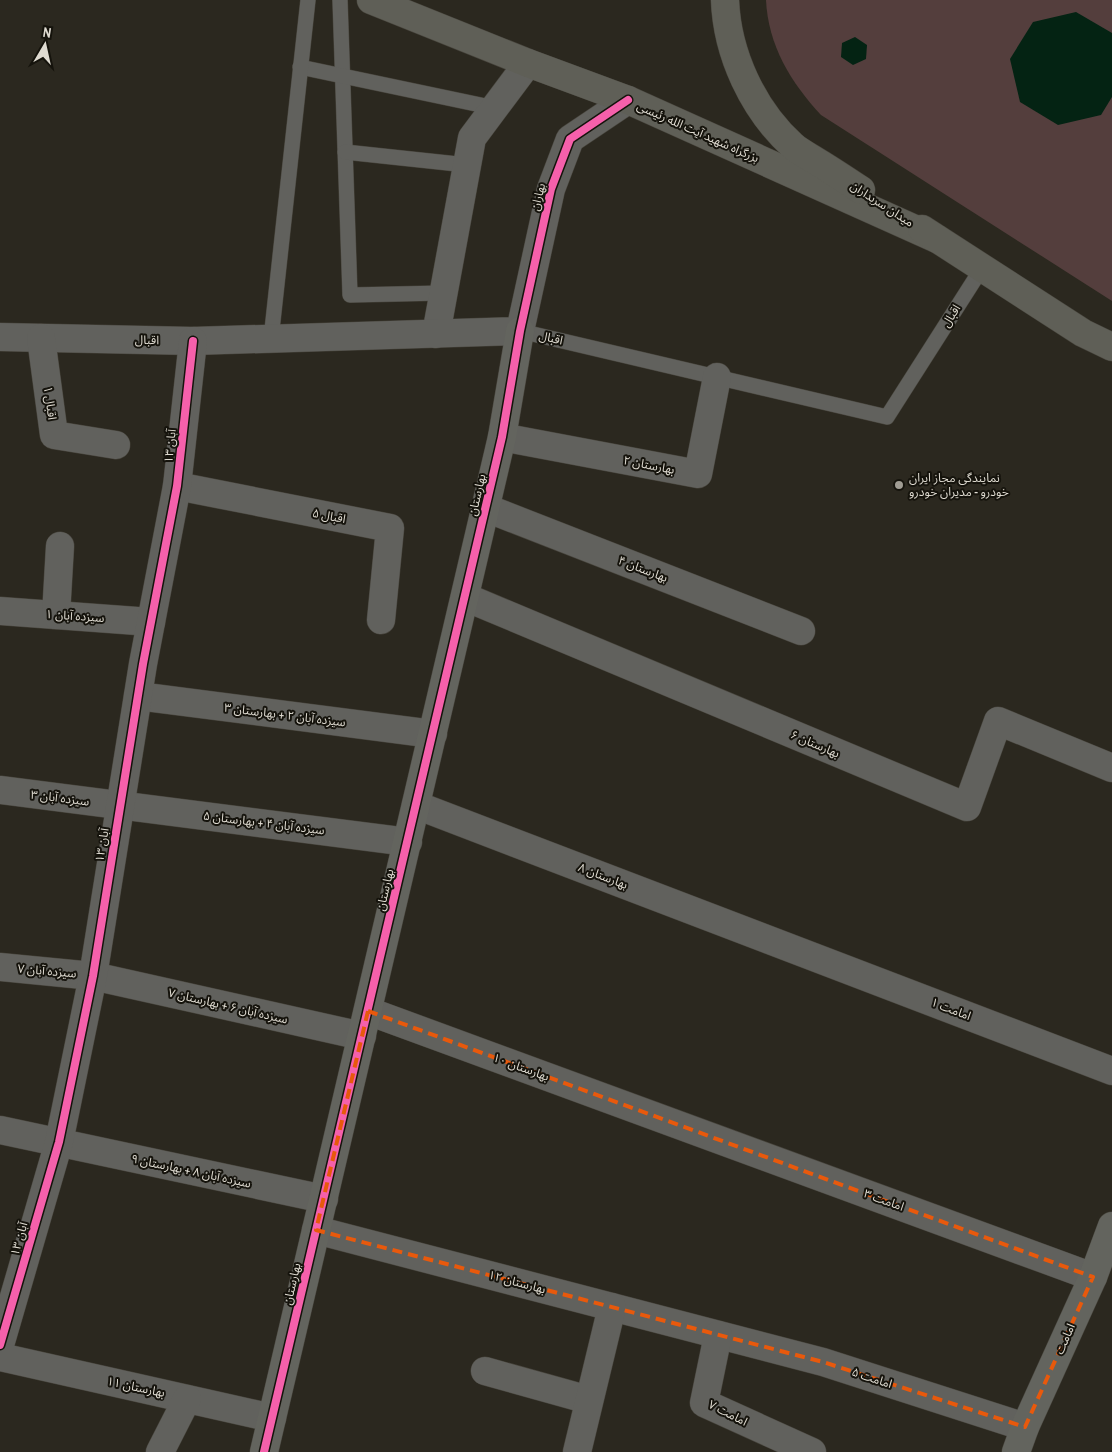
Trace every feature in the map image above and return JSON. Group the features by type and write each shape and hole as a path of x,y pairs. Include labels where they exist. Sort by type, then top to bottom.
{"highway":[{"name":"بزرگراه شهید آیت الله رئیسی","path":"371,0 528,63 628,100 937,239"},
{"name":"میدان سربداران","path":"725,0 731,41 741,70 754,97 771,122 794,147 1083,333 1112,347"},
{"path":"1083,333 1112,368"}],"street":[{"path":"436,334 472,138 528,63"},
{"name":"بهاران","path":"520,331 551,189 570,139 628,100"},
{"name":"اقبال","path":"0,337 193,341 520,331"},
{"name":"بهارستان","path":"264,1452 486,508 502,437 520,331"},
{"name":"اقبال ۱","path":"41,338 54,435 116,445"},
{"name":"۱۳ آبان","path":"0,1345 59,1142 93,976 138,696 177,486 193,341"},
{"name":"بهارستان ۲","path":"502,437 698,474 717,377"},
{"name":"اقبال ۵","path":"177,486 390,528 381,620"},
{"name":"بهارستان ۴","path":"486,508 801,631"},
{"path":"56,615 60,546"},
{"name":"بهارستان ۶","path":"465,597 967,807 998,721 1112,768"},
{"name":"سیزده آبان ۱","path":"0,611 151,622"},
{"name":"سیزده آبان ۲ + بهارستان ۳","path":"138,696 433,734"},
{"name":"سیزده آبان ۳","path":"0,790 120,805"},
{"name":"سیزده آبان ۴ + بهارستان ۵","path":"120,805 408,842"},
{"name":"بهارستان ۸","path":"416,805 790,948"},
{"name":"امامت ۱","path":"790,948 1112,1071"},
{"name":"سیزده آبان ۷","path":"0,967 93,976"},
{"name":"سیزده آبان ۶ + بهارستان ۷","path":"93,976 365,1023"},
{"name":"بهارستان ۱۰","path":"365,1023 674,1123"},
{"name":"امامت ۳","path":"674,1123 1093,1277"},
{"name":"سیزده آبان ۸ + بهارستان ۹","path":"0,1130 324,1199"},
{"name":"امامت","path":"1016,1452 1025,1427 1093,1277 1112,1226"},
{"name":"بهارستان ۱۲","path":"316,1230 718,1335"},
{"path":"576,1452 612,1307"},
{"name":"امامت ۵","path":"718,1335 823,1362 1025,1427"},
{"name":"امامت ۷","path":"718,1335 704,1403 812,1452"},
{"name":"بهارستان ۱۱","path":"0,1357 272,1418"},
{"path":"485,1371 589,1400"},
{"path":"160,1452 187,1399"}],"lane":[{"path":"271,339 308,0"},
{"path":"340,0 350,295 443,292"},
{"path":"300,67 495,108"},
{"path":"345,152 467,165"},
{"name":"اقبال","path":"520,331 887,417 982,268"}],"highlighted area":[{"path":"368,1011 1093,1277 1025,1427 823,1362 316,1230"}],"shaded area":[{"path":"766,0 1112,0 1112,301 821,115 800,90 776,48 771,32"},
{"path":"1076,12 1112,33 1112,97 1101,115 1058,125 1020,102 1010,59 1033,22"},
{"path":"855,37 867,45 866,59 853,65 841,57 842,43"}],"cycle path":[{"path":"264,1452 502,437 520,331 551,189 570,139 628,100"},
{"path":"0,1345 59,1142 93,976 143,664 177,486 193,341"}],"place":[{"name":"نمایندگی مجاز ایران خودرو - مدیران خودرو","path":"899,485"}]}
